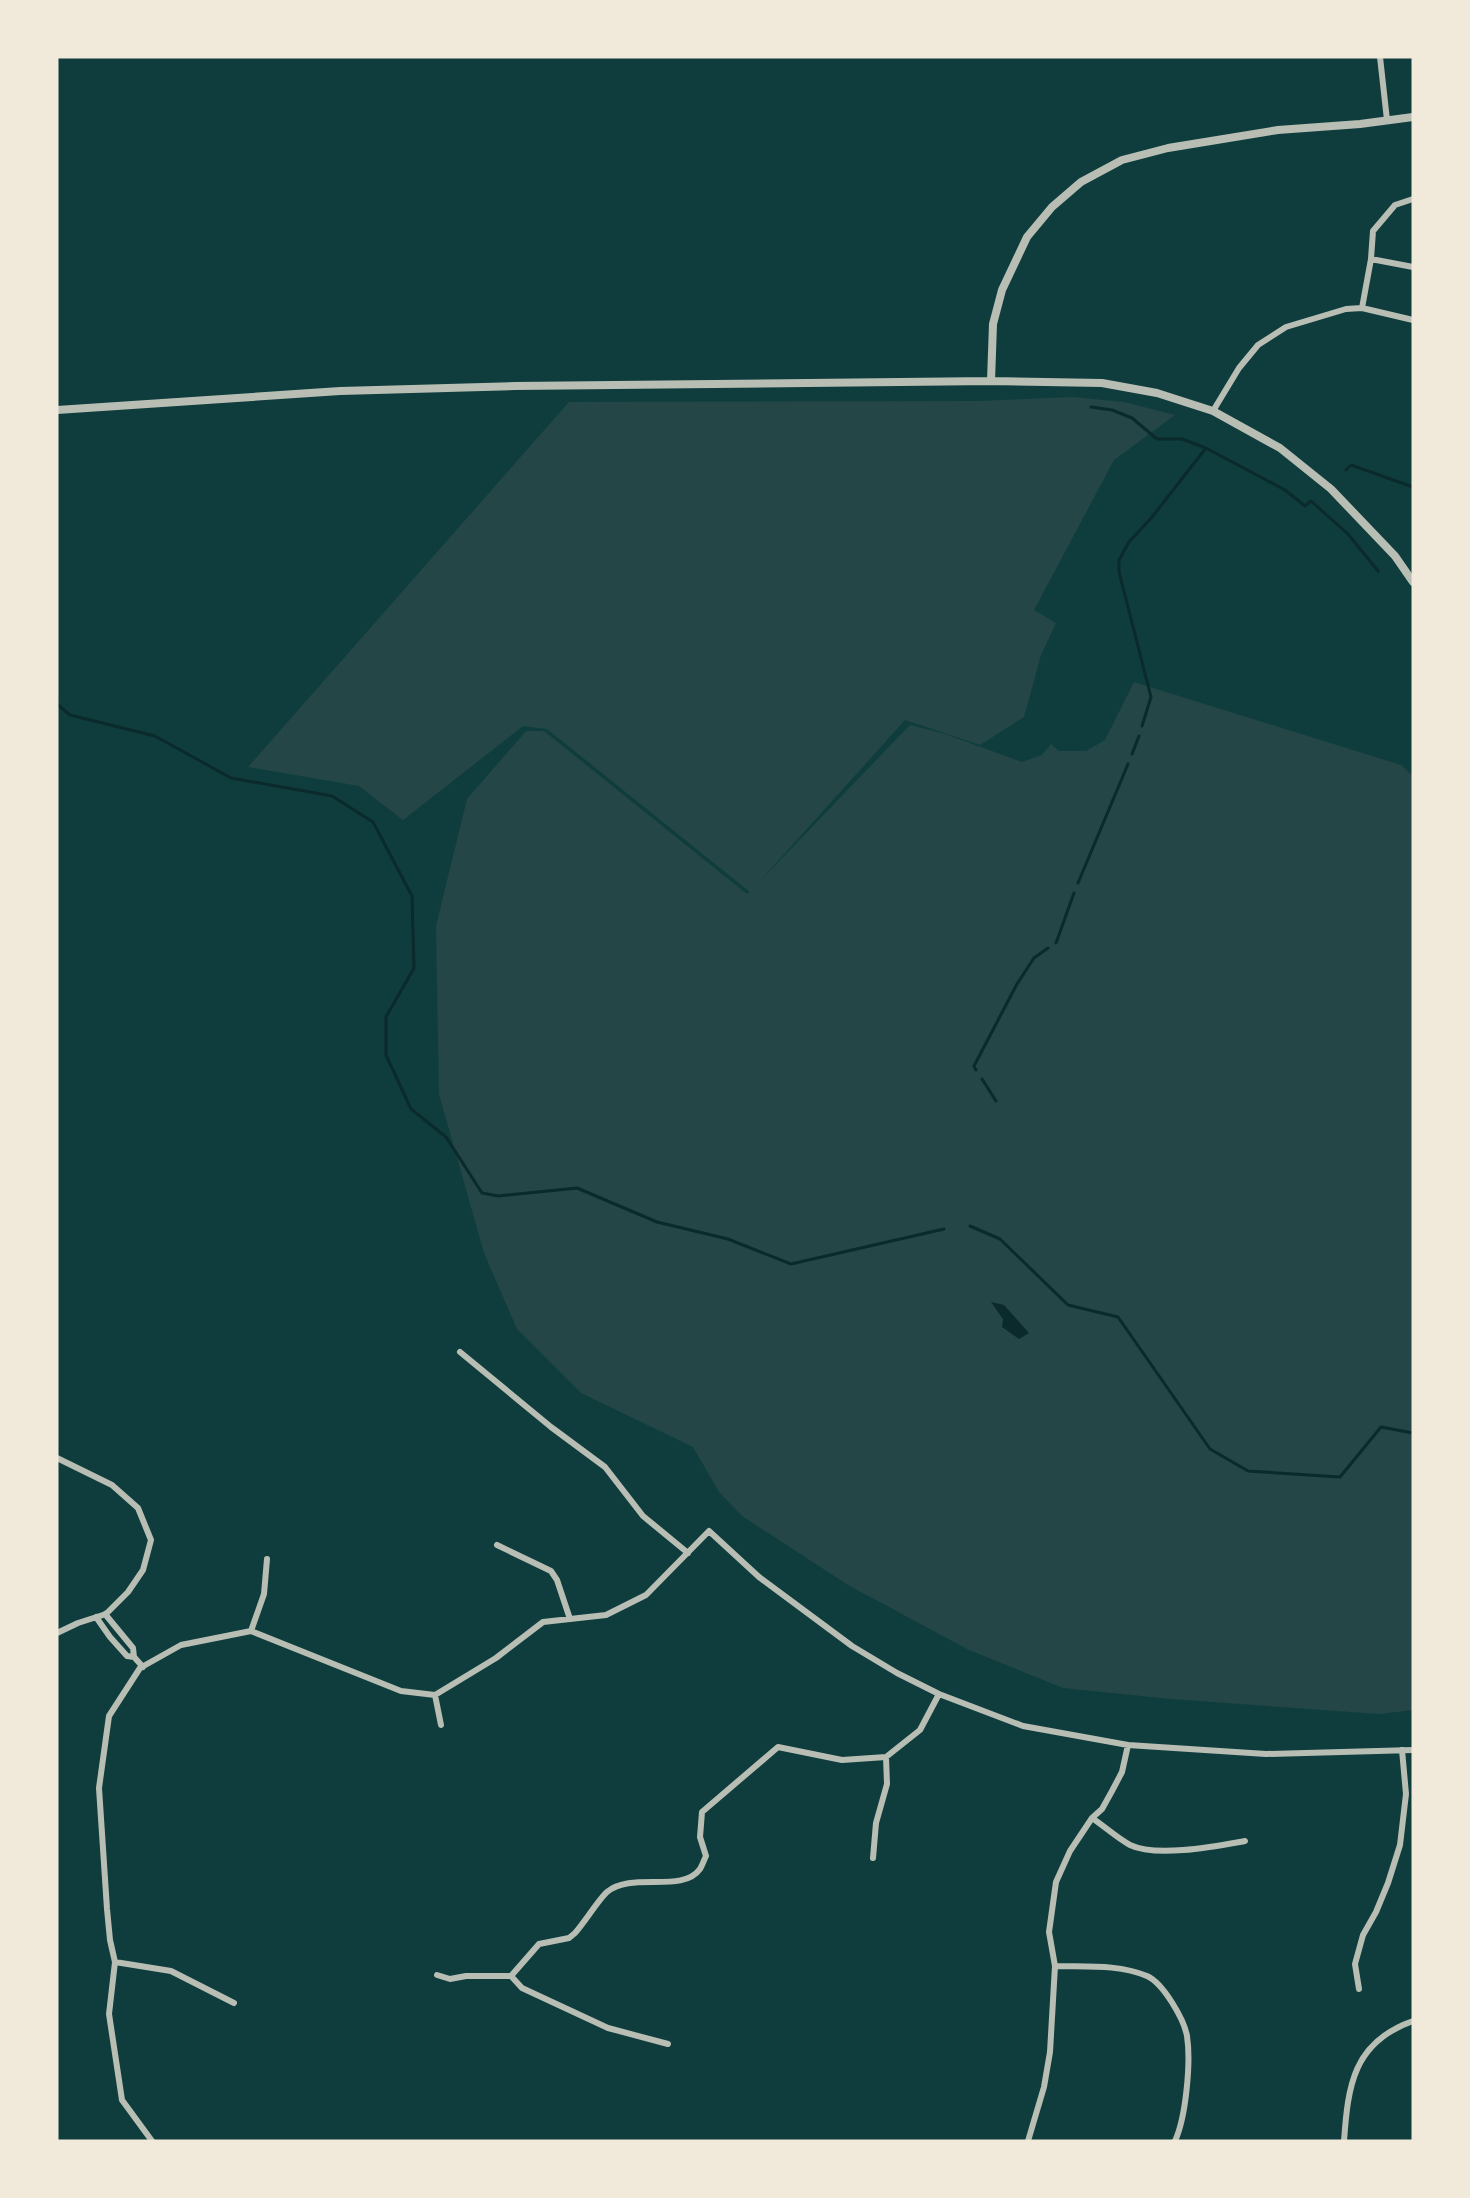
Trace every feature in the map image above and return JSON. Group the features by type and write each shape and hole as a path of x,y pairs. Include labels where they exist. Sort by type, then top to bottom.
{"street":[{"path":"1380,57 1387,120"},
{"path":"991,381 993,324 1002,290 1027,237 1052,207 1081,182 1122,160 1168,148 1278,130 1360,124 1413,117"},
{"path":"1362,308 1371,260 1373,231 1395,205 1413,199"},
{"path":"1371,260 1413,267"},
{"path":"1213,411 1239,368 1258,345 1286,327 1346,309 1362,308 1413,321"},
{"path":"57,410 340,391 515,386 991,381 1102,383 1157,393 1213,411 1280,448 1331,489 1395,556 1413,582"},
{"path":"460,1352 551,1427 605,1467 643,1516 688,1553"},
{"path":"57,1458 112,1485 138,1508 151,1540 143,1570 128,1592 105,1614 57,1633"},
{"path":"152,2141 122,2100 109,2014 115,1962 107,1910 99,1788 109,1716 143,1667 181,1645 251,1631 401,1691 435,1695 496,1658 543,1622 606,1615 646,1595 709,1531 759,1577 843,1639 897,1673 939,1694 1023,1726 1128,1745 1266,1754 1413,1750"},
{"path":"497,1545 551,1571 557,1580 570,1619"},
{"path":"251,1631 264,1594 267,1559"},
{"path":"105,1614 133,1648 134,1657 143,1667"},
{"path":"96,1617 127,1656 134,1657"},
{"path":"511,1976 539,1944 570,1938 576,1933 607,1892 624,1884 680,1881 699,1871 706,1856 700,1837 702,1812 777,1747 842,1760 886,1757 920,1730 939,1694"},
{"path":"435,1695 441,1725"},
{"path":"1028,2141 1044,2087 1050,2052 1055,1966 1049,1932 1056,1882 1070,1851 1092,1818 1102,1809 1122,1772 1128,1745"},
{"path":"1359,1989 1355,1964 1363,1935 1388,1883 1400,1845 1406,1794 1402,1750"},
{"path":"873,1858 876,1823 887,1784 886,1757"},
{"path":"1092,1818 1131,1846 1156,1850 1206,1848 1245,1841"},
{"path":"115,1962 171,1971 234,2004"},
{"path":"1055,1966 1114,1967 1148,1977 1162,1988 1172,2001 1187,2035 1187,2080 1180,2131 1175,2141"},
{"path":"437,1975 450,1979 466,1976 511,1976 522,1988 608,2028 668,2044"},
{"path":"1344,2141 1347,2097 1361,2061 1374,2044 1398,2026 1413,2021"}],"shaded area":[{"path":"1072,397 1124,402 1175,415 1114,460 1034,610 1056,623 1041,655 1024,717 980,745 905,720 760,881 910,725 945,734 1022,762 1042,755 1051,744 1059,751 1086,751 1105,740 1134,682 1401,765 1413,776 1413,1710 1379,1714 1171,1699 1063,1688 969,1650 848,1585 742,1516 719,1492 693,1447 581,1393 517,1329 484,1253 439,1094 436,926 467,799 526,731 544,731 747,894 750,892 547,729 523,726 403,820 359,786 248,767 569,402 978,401"},
{"path":"991,1302 1004,1305 1029,1333 1019,1339 1002,1327 1003,1319"}],"waterway":[{"path":"1091,407 1112,410 1132,418 1157,439 1182,439 1206,448"},
{"path":"1142,726 1151,697 1119,572 1119,560 1129,542 1152,517 1206,448 1285,490 1305,506 1311,501 1348,534 1378,571"},
{"path":"1346,470 1351,465 1413,487"},
{"path":"57,704 70,715 155,736 231,778 332,796 373,822 412,896 414,968 386,1017 386,1055 411,1109 446,1137 482,1193 498,1196 577,1188 657,1222 728,1239 791,1264 944,1229"},
{"path":"1132,754 1139,736"},
{"path":"1078,883 1128,764"},
{"path":"1056,943 1074,893"},
{"path":"976,1070 974,1066 1017,984 1034,958 1048,948"},
{"path":"982,1079 996,1101"},
{"path":"970,1226 1000,1239 1068,1305 1118,1317 1210,1449 1248,1471 1340,1477 1381,1427 1413,1433"}]}
